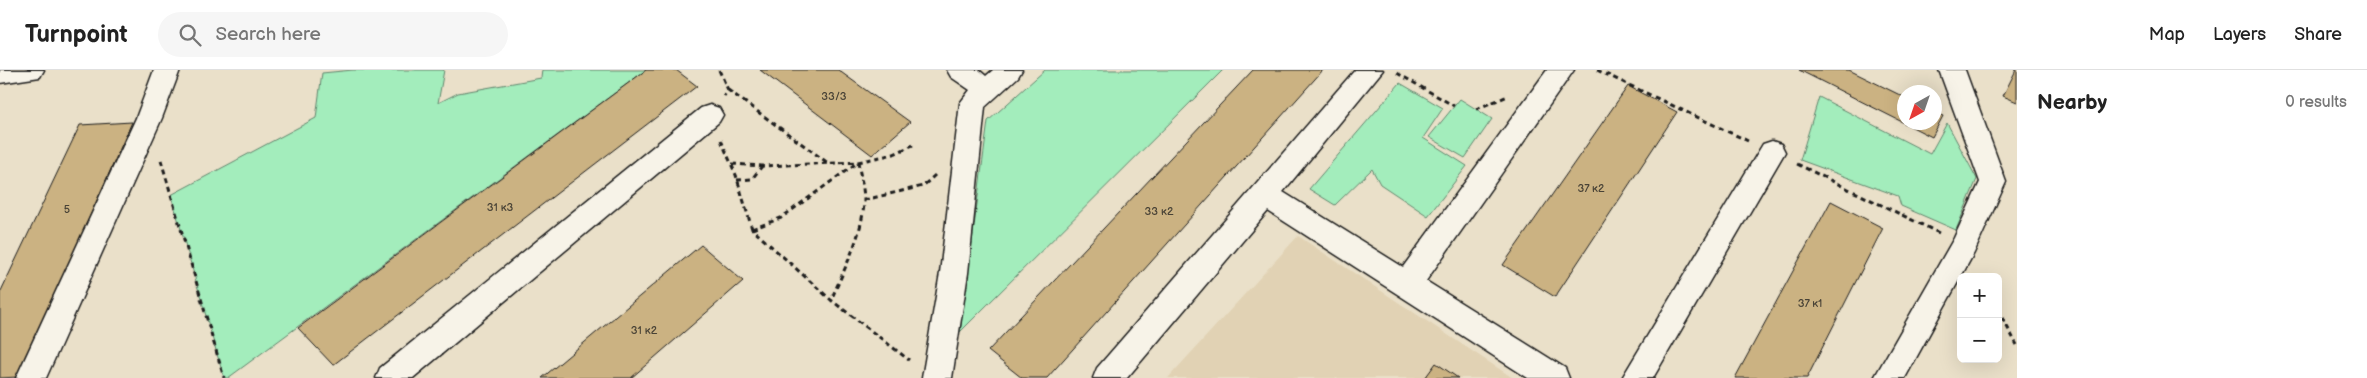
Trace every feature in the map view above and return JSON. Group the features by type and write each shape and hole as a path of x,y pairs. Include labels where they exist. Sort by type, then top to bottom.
{"lane":[{"path":"0,72 31,70"},
{"path":"31,378 149,118 167,70"},
{"path":"960,70 988,90"},
{"path":"926,371 954,272 973,103 1009,70"},
{"path":"1108,378 1370,70"},
{"path":"1407,285 1561,70"},
{"path":"1889,378 1964,245 1992,182 1952,70"},
{"path":"390,378 710,115"},
{"path":"1637,378 1772,152"},
{"path":"1265,195 1554,378"}],"path":[{"path":"717,70 728,90 829,163"},
{"path":"1392,70 1454,106"},
{"path":"728,90 710,115 732,164 752,229 831,300 926,371"},
{"path":"149,118 224,378"},
{"path":"732,164 762,166 858,162 894,154 913,145"},
{"path":"831,300 853,248 864,200 858,162"},
{"path":"752,229 781,218 858,162"},
{"path":"737,180 752,179 762,166"},
{"path":"864,200 923,186 941,169"},
{"path":"2002,317 2017,345"}],"shaded area":[{"path":"1298,236 1513,378 1168,378"}],"green space":[{"path":"353,70 444,70 438,103 458,93 541,78 542,70 646,70 228,378 224,378 171,195 316,118 322,73"},
{"path":"1045,70 1223,70 960,332 988,121"},
{"path":"1400,83 1443,108 1423,138 1467,166 1428,216 1380,184 1372,169 1335,205 1309,189"},
{"path":"1819,97 1930,154 1947,123 1977,179 1956,230 1901,206 1898,196 1800,160"},
{"path":"1460,99 1492,119 1465,158 1429,137"}],"building":[{"path":"646,70 676,70 697,86 333,365 298,328"},
{"path":"760,70 838,70 910,122 872,155"},
{"path":"1253,70 1323,70 1047,378 1022,378 988,351"},
{"path":"1799,70 1849,70 1897,94 1897,119"},
{"path":"2017,70 2017,102 2003,96"},
{"path":"1628,86 1677,112 1555,297 1503,265"},
{"path":"132,122 18,377 0,378 0,293 80,125"},
{"path":"1918,130 1936,130 1932,137"},
{"path":"1831,201 1883,228 1807,378 1735,378"},
{"path":"701,245 743,281 631,378 542,378"},
{"path":"1436,363 1458,378 1425,378"}]}
